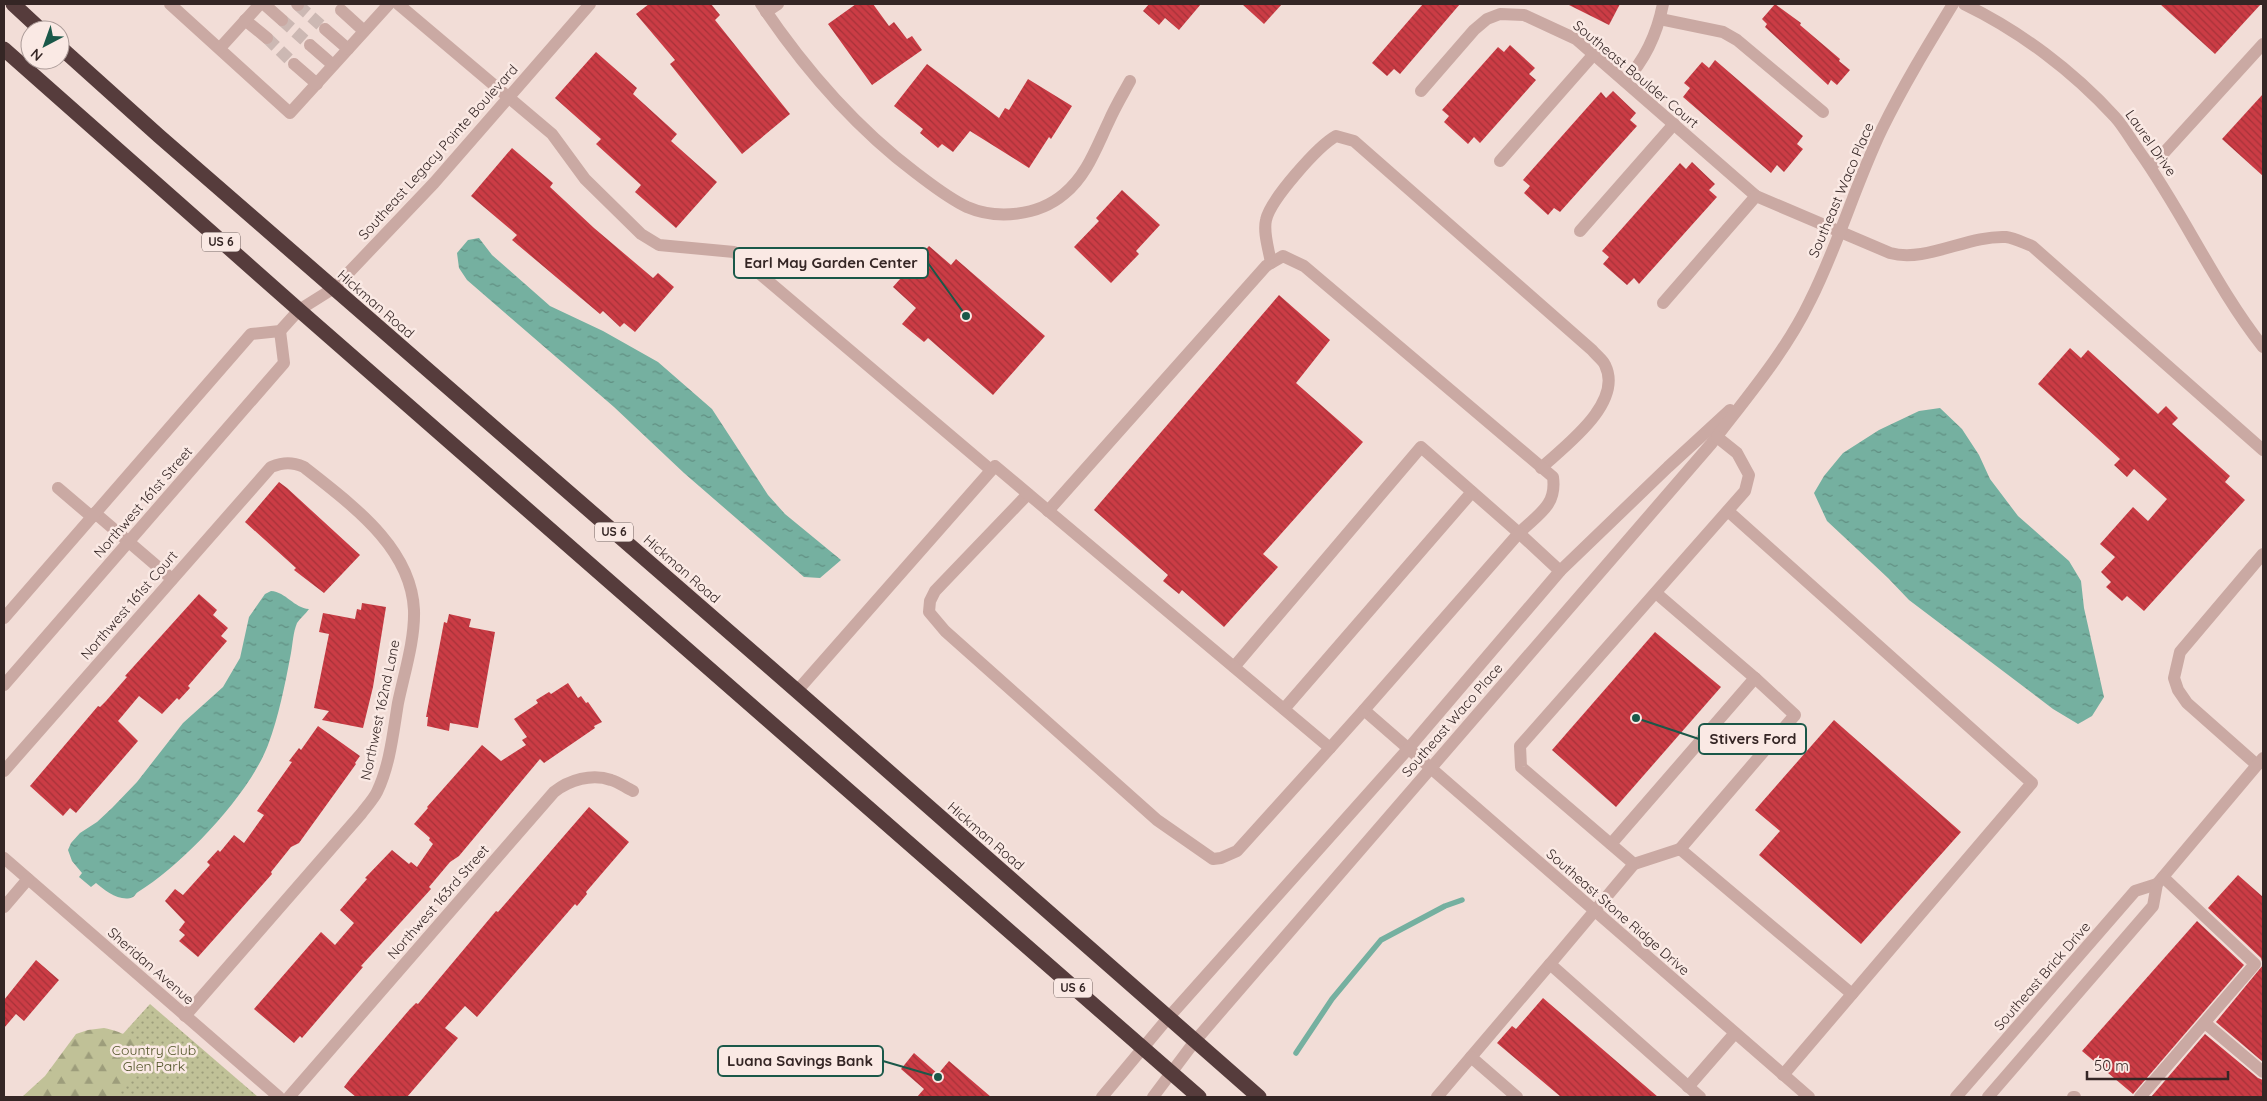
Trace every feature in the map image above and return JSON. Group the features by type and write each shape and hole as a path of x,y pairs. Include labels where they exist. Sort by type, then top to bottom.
{"highway":[{"path":"12,4 30,20"},
{"name":"US 6","path":"4,49 299,310 1199,1097"},
{"name":"Hickman Road","path":"70,56 1259,1097"}],"street":[{"path":"170,4 290,113 389,4"},
{"path":"220,48 262,4 282,20"},
{"path":"398,4 552,134 586,179 640,234 659,245 734,252 991,470"},
{"name":"Southeast Legacy Pointe Boulevard","path":"299,310 334,288 370,248 434,183 590,4"},
{"path":"778,4 763,8 816,80 854,120 895,157 939,190 968,207 986,213 1006,215 1025,213 1044,206 1062,196 1077,181 1089,164 1130,80"},
{"path":"1625,82 1646,55 1660,19 1663,4"},
{"name":"Southeast Waco Place","path":"1153,1097 1195,1042 1717,437 1756,386 1810,302 1842,231 1882,130 1917,64 1953,4"},
{"name":"Laurel Drive","path":"1964,4 2017,33 2072,75 2116,118 2151,167 2230,297 2263,347"},
{"path":"341,10 364,31"},
{"name":"Southeast Boulder Court","path":"1420,91 1474,30 1487,19 1500,14 1524,15 1539,20 1576,39 1756,196 1890,253 1904,257 1986,238 2008,237 2032,246 2263,450"},
{"path":"1660,19 1723,32 1737,40 1823,112"},
{"path":"246,20 266,38"},
{"path":"325,29 348,49"},
{"path":"2151,167 2263,44"},
{"path":"310,45 333,65"},
{"path":"1500,161 1594,54"},
{"path":"294,64 316,84"},
{"path":"1580,231 1674,124"},
{"path":"1271,262 1265,224 1268,210 1324,142 1336,136 1354,141 1592,350 1605,365 1609,384 1604,402 1580,432 1541,468"},
{"path":"1663,304 1756,196"},
{"path":"1028,494 935,591 930,601 929,612 945,632 1157,820 1213,859 1221,858 1237,850 1364,710 1519,533 1551,501 1554,489 1553,477 1304,266 1283,256 1271,262 1259,273 1048,511"},
{"path":"280,331 299,310"},
{"name":"Northwest 161st Street","path":"4,618 251,334 280,331 284,363 4,685"},
{"name":"Southeast Waco Place","path":"1102,1097 1168,1018 1408,750 1560,571 1756,386"},
{"path":"1634,864 1521,767 1520,746 1746,491 1749,475 1737,454 1717,437"},
{"path":"1234,667 1422,447 1560,571"},
{"name":"Northwest 162nd Lane","path":"185,1016 361,814 376,794 388,756 412,634 414,610 411,587 394,549 378,531 304,466 293,462 281,463"},
{"name":"Northwest 161st Court","path":"4,771 262,476 271,467 281,463"},
{"path":"797,691 995,466 1330,748"},
{"path":"58,488 129,542 172,579"},
{"path":"1284,709 1472,492"},
{"path":"1728,511 2032,783 1783,1075"},
{"path":"2260,762 2187,703 2178,690 2174,678 2180,652 2263,554"},
{"path":"1437,1097 1634,864 1680,849 1794,715 1755,678 1656,593"},
{"path":"1610,844 1755,678"},
{"name":"Southeast Stone Ridge Drive","path":"1364,710 1809,1097"},
{"name":"Southeast Brick Drive","path":"1988,1097 2153,906 2160,881 2260,762"},
{"name":"Northwest 163rd Street","path":"288,1097 554,792 564,784 579,778 610,779 633,791"},
{"path":"1680,849 1852,994"},
{"name":"Sheridan Avenue","path":"4,858 279,1097"},
{"path":"4,907 28,880"},
{"path":"2140,1097 2259,960 2160,881"},
{"name":"Southeast Brick Drive","path":"1956,1097 2135,891 2160,881"},
{"path":"1550,964 1700,1097"},
{"path":"2205,1023 2263,1072"},
{"path":"1688,1087 1736,1033"},
{"path":"1471,1057 1517,1097"}],"green space":[{"name":"Country Club Glen Park","path":"150,1004 258,1097 66,1097"},
{"path":"104,1028 126,1035 143,1048 150,1062 142,1072 110,1097 22,1097 45,1076 76,1034"}],"water":[{"path":"479,238 492,255 550,306 603,331 658,362 712,409 768,495 785,514 841,560 820,578 804,577 684,473 614,407 467,280 459,268 457,253 468,240"},
{"path":"1940,408 1962,429 1979,455 1990,479 2018,516 2069,561 2081,581 2084,608 2104,697 2092,716 2078,724 2053,709 1909,600 1827,521 1814,493 1824,476 1843,453 1879,430 1919,411"},
{"path":"271,591 281,594 299,606 309,609 298,621 296,627 279,711 259,765 213,827 175,864 156,880 137,892 134,897 118,897 96,883 91,887 79,877 82,873 72,861 68,850 71,843 80,833 97,822 112,808 137,782 183,723 223,687 240,658 249,617 265,594"}],"building":[{"path":"649,4 711,4 720,15 715,20 790,114 742,154 670,64 675,60 636,14"},
{"path":"856,4 873,4 889,26 894,22 907,39 912,36 922,50 872,85 828,24"},
{"path":"1149,4 1201,4 1179,30 1165,18 1159,25 1143,11"},
{"path":"1242,4 1282,4 1264,24"},
{"path":"1423,4 1460,4 1400,74 1394,69 1387,76 1372,63"},
{"path":"1567,4 1620,4 1609,25"},
{"path":"1775,4 1801,23 1800,25 1850,70 1837,85 1831,80 1828,85 1765,27 1767,24 1762,19"},
{"path":"2160,4 2261,4 2215,54"},
{"path":"1510,45 1535,68 1529,74 1536,80 1480,143 1474,137 1468,144 1444,122 1449,116 1442,110 1498,47 1504,52"},
{"path":"596,52 637,88 633,94 677,134 671,141 717,182 676,228 635,192 641,185 596,144 601,139 555,98"},
{"path":"1715,60 1803,136 1797,144 1803,149 1784,172 1777,165 1771,173 1683,97 1690,88 1684,83 1702,62 1709,68"},
{"path":"927,64 999,118 1005,108 1009,110 1028,79 1072,106 1051,139 1049,137 1029,168 970,131 953,152 942,144 938,148 920,133 923,129 894,106"},
{"path":"1613,91 1636,113 1630,120 1637,126 1560,212 1554,208 1548,215 1524,193 1530,186 1523,180 1601,92 1606,98"},
{"path":"2263,94 2263,176 2222,139"},
{"path":"512,148 553,183 550,187 594,228 653,278 658,273 674,287 635,332 624,323 620,327 603,311 600,314 512,240 517,235 471,196"},
{"path":"1692,162 1715,184 1709,190 1717,197 1639,284 1634,278 1627,285 1603,264 1609,257 1602,251 1680,163 1686,169"},
{"path":"1122,190 1160,225 1136,251 1139,254 1111,283 1074,247 1099,221 1096,218"},
{"path":"929,246 951,265 956,259 1045,336 993,395 928,338 924,342 902,324 916,308 893,287"},
{"path":"1279,295 1330,340 1296,383 1363,442 1263,554 1278,567 1224,627 1182,590 1179,594 1163,581 1168,575 1094,510"},
{"path":"2070,348 2081,358 2088,350 2158,414 2166,406 2178,418 2172,424 2230,476 2225,482 2245,500 2144,611 2127,596 2122,601 2106,587 2111,582 2101,572 2115,557 2100,544 2133,507 2148,521 2167,499 2134,469 2127,477 2114,465 2120,459 2038,384"},
{"path":"279,482 360,555 324,593 294,570 296,568 245,522"},
{"path":"199,594 217,610 213,615 228,628 221,636 227,641 188,686 190,688 179,700 177,698 162,714 139,696 118,721 138,741 76,813 70,808 63,816 30,786 98,706 100,707 106,701 127,677 125,676"},
{"path":"362,603 386,607 373,687 363,728 322,720 329,711 314,708 329,634 319,632 323,613 355,619 357,609 361,610"},
{"path":"449,614 471,619 469,627 495,632 478,728 450,723 449,731 427,726 428,717 426,717 444,622 447,623"},
{"path":"1655,632 1721,687 1616,807 1552,750"},
{"path":"568,683 578,698 581,696 586,703 588,702 602,722 544,763 540,759 459,856 450,862 429,887 431,889 361,966 363,967 302,1038 300,1036 294,1043 254,1009 321,932 335,945 354,923 340,910 367,879 365,878 392,850 409,864 411,862 417,867 433,844 429,840 430,838 414,824 482,745 501,761 526,745 522,740 527,737 514,719 538,703 536,700 549,692 551,694"},
{"path":"1834,720 1961,832 1861,944 1759,855 1780,831 1755,810"},
{"path":"318,726 360,756 356,764 299,843 291,847 271,872 272,874 198,957 179,941 185,935 179,930 185,922 165,901 175,889 183,895 210,865 207,862 218,850 220,852 234,835 244,843 264,815 257,811 292,762 289,761 299,748 301,750"},
{"path":"589,807 629,842 586,892 587,894 577,906 575,904 477,1017 465,1006 445,1028 458,1038 407,1097 356,1097 344,1087 410,1009 416,1003 418,1004 496,911 498,912"},
{"path":"2238,875 2263,897 2263,965 2261,958 2208,908"},
{"path":"2197,921 2244,965 2133,1094 2082,1051"},
{"path":"36,960 59,980 24,1021 16,1014 4,1028 4,1000"},
{"path":"2263,965 2263,1062 2216,1022"},
{"path":"1543,998 1658,1097 1561,1097 1497,1043 1512,1026 1516,1029"},
{"path":"2205,1034 2258,1078 2263,1080 2263,1097 2151,1097"},
{"path":"914,1053 938,1074 949,1061 991,1097 917,1097 924,1089 901,1069"}],"waterway":[{"path":"1296,1053 1332,999 1381,940 1445,906 1462,900"}],"tunnel":[{"path":"298,5 325,29"},
{"path":"282,20 310,45"},
{"path":"267,38 294,64"}],"place":[{"name":"Earl May Garden Center","path":"966,316"},
{"name":"Stivers Ford","path":"1636,718"},
{"name":"Luana Savings Bank","path":"938,1077"}]}
